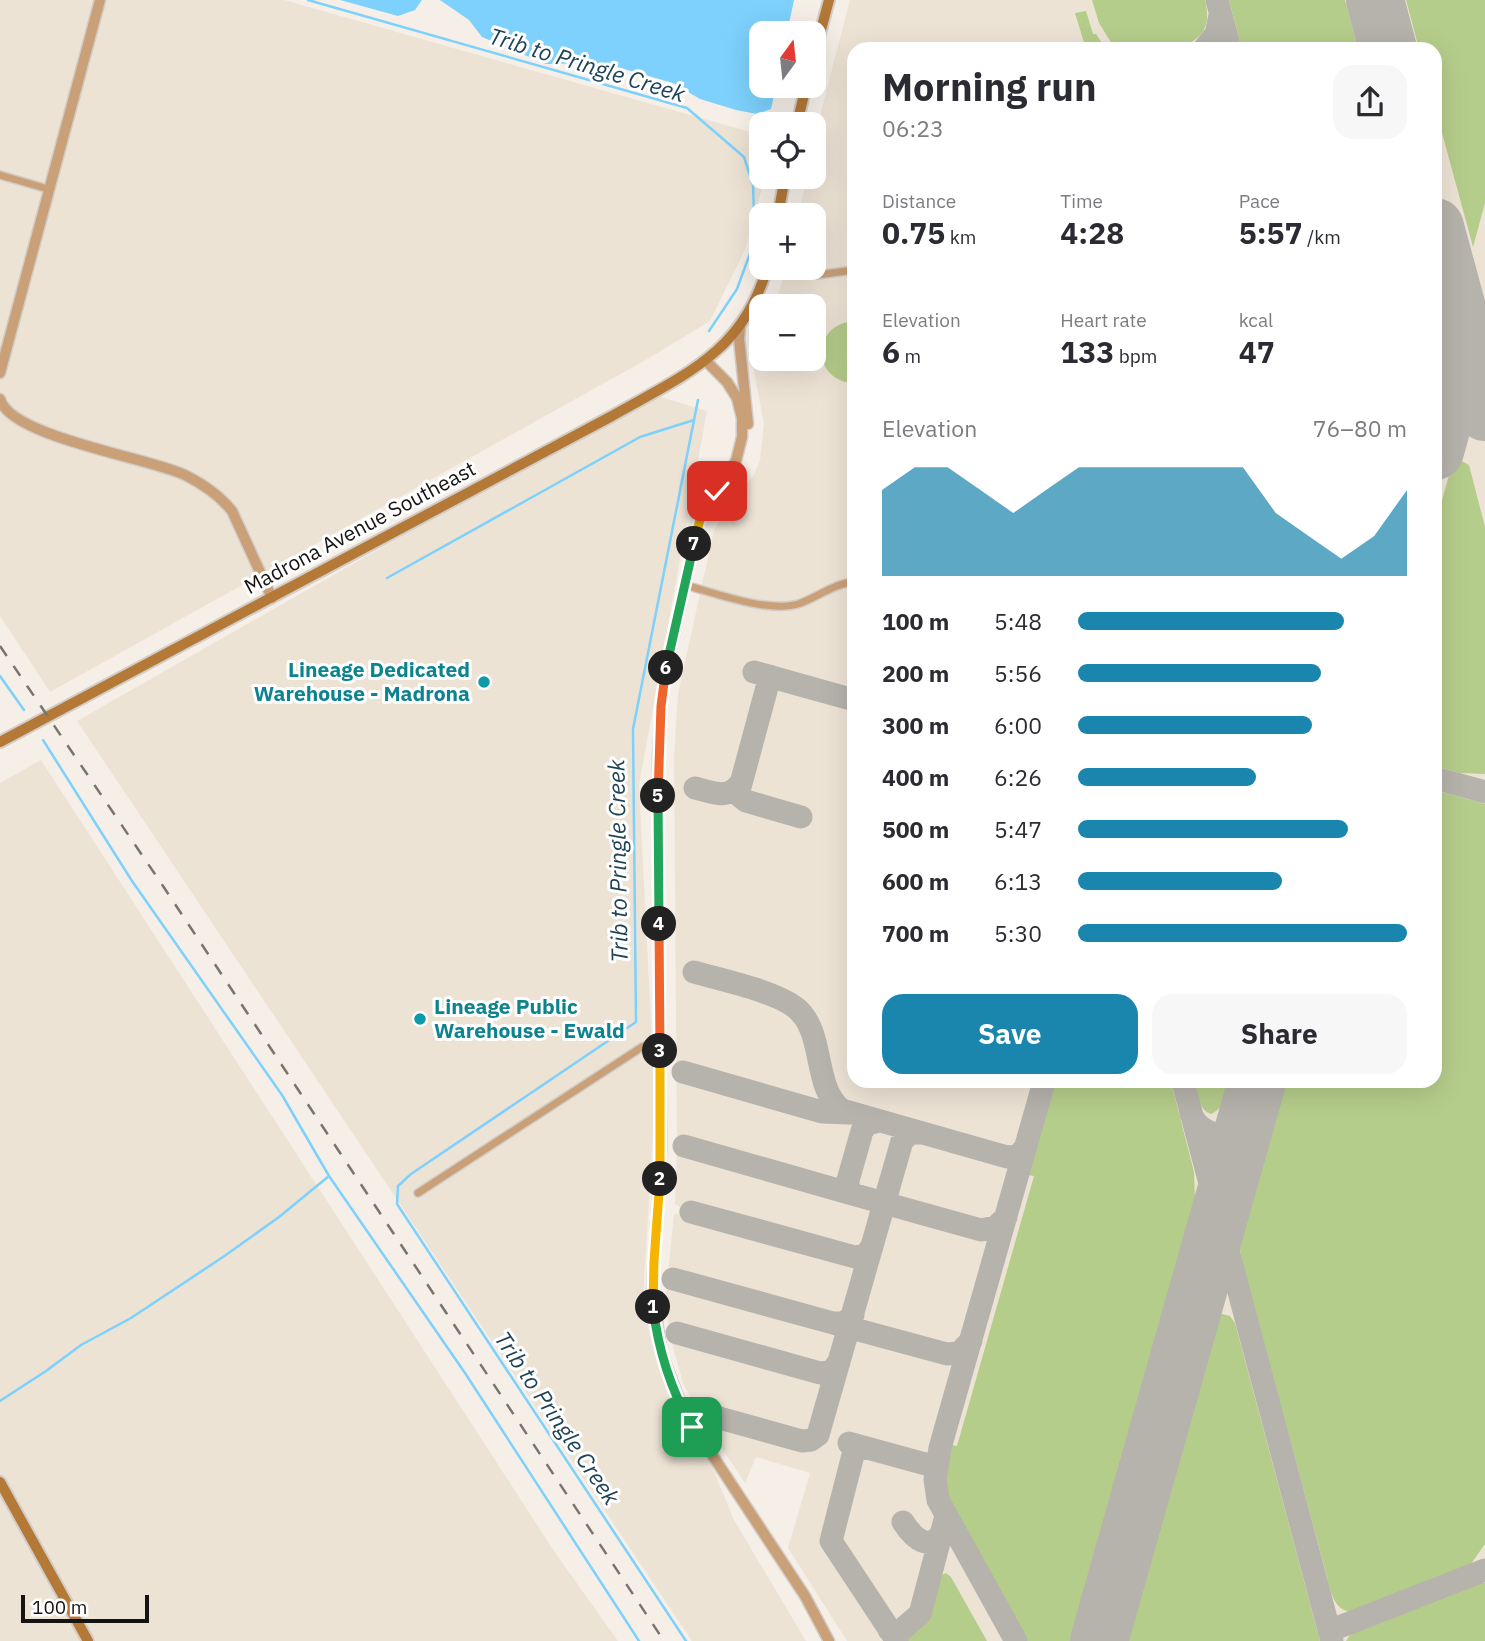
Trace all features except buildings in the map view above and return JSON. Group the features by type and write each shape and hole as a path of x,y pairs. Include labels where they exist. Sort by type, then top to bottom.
{"main road":[{"path":"823,21 829,0"},
{"name":"Madrona Avenue Southeast","path":"0,741 611,416 706,361 732,338 757,297 763,280"},
{"path":"0,1482 88,1641"}],"street":[{"path":"0,373 100,0"},
{"path":"0,175 48,189"},
{"path":"826,274 847,271"},
{"path":"740,326 739,339 748,419 747,430 742,437"},
{"path":"706,361 724,378 737,398 742,418 742,437 736,461 701,515 667,663 661,706 658,757 661,1176 652,1290 655,1322 666,1366 678,1400 692,1427 805,1596 829,1641"},
{"path":"1,402 26,424 184,474 223,499 232,511 272,598"},
{"path":"685,585 774,606 795,605 847,585"},
{"path":"418,1193 642,1047 660,1043"}],"shaded area":[{"path":"0,0 284,0 749,132 749,189 762,189 758,203 749,203 749,235 745,250 710,321 651,357 50,692 0,616"},
{"path":"850,0 1485,0 1485,1641 847,1641 788,1548 810,1473 756,1457 745,1483 699,1414 683,1383 670,1336 665,1303 674,1214 678,1214 680,1207 675,1204 677,1146 674,757 678,694 714,530 754,475 760,460 764,424 754,371 826,371 826,294 778,294 783,280 826,280 826,203 801,203 804,189 826,189 826,112 821,112"},
{"path":"651,394 707,411 639,785 655,1102 643,1299 734,1520 806,1641 692,1641 77,721"},
{"path":"41,760 556,1554 618,1641 0,1641 0,783"}],"green space":[{"path":"1092,0 1205,0 1207,19 1202,32 1190,42 1111,42 1099,23"},
{"path":"1229,0 1345,0 1356,42 1240,42"},
{"path":"1406,0 1485,0 1485,203 1473,247 1442,133 1442,42 1417,42"},
{"path":"1086,11 1093,34 1101,42 1084,42 1075,13"},
{"path":"847,322 847,382 830,373 826,366 826,338 840,324"},
{"path":"1460,460 1469,465 1485,527 1485,774 1460,773 1442,768 1442,500 1452,465"},
{"path":"1442,792 1485,804 1485,1544 1468,1568 1359,1612 1344,1610 1335,1601 1242,1262 1238,1220 1276,1088 1442,1088"},
{"path":"1053,1088 1173,1088 1194,1172 1196,1225 1079,1641 1027,1641 952,1505 947,1489 946,1475 952,1445 957,1446 1034,1176 1028,1175"},
{"path":"1196,1088 1234,1088 1227,1100 1211,1114 1203,1109"},
{"path":"1215,1316 1230,1316 1235,1323 1320,1641 1120,1641 1210,1322"},
{"path":"946,1573 951,1577 987,1641 905,1641 906,1632 919,1622 927,1609 935,1578"},
{"path":"1477,1581 1485,1583 1485,1641 1346,1641 1354,1629"}],"water":[{"path":"340,0 422,0 415,10 398,16"},
{"path":"440,0 794,0 790,21 749,21 749,98 773,98 771,109 763,112 736,110 700,99 673,83 603,63 546,64 482,37 469,20"}],"waterway":[{"name":"Trib to Pringle Creek","path":"308,0 687,108 744,157 753,185 755,240 737,289 709,331"},
{"name":"Trib to Pringle Creek","path":"387,578 640,437 694,420 698,400"},
{"name":"Trib to Pringle Creek","path":"686,1641 397,1204 398,1186 411,1174 636,1022 633,729 694,420"},
{"name":"Trib to Pringle Creek","path":"0,676 24,710"},
{"name":"Trib to Pringle Creek","path":"43,740 132,881 282,1095 329,1176 465,1373 639,1641"},
{"name":"Trib to Pringle Creek","path":"0,1401 81,1345 131,1318 223,1257 279,1217 329,1176"}],"taxiway":[{"path":"1217,0 1228,42"},
{"path":"1210,42 1216,34 1220,15"},
{"path":"754,672 847,698"},
{"path":"770,676 739,791 746,801 801,817"},
{"path":"1442,780 1485,792"},
{"path":"695,788 724,794 739,785"},
{"path":"694,972 762,991 796,1008 812,1031 826,1088 842,1110 1007,1157 1018,1156 1026,1147"},
{"path":"683,1072 822,1112 849,1113"},
{"path":"1016,1641 938,1500 935,1479 940,1448 1042,1088"},
{"path":"1185,1088 1332,1641"},
{"path":"1191,1114 1199,1126 1218,1134 1238,1127 1250,1107"},
{"path":"879,1121 867,1124 862,1131 847,1184 852,1194 981,1230 996,1227 1006,1217"},
{"path":"705,1414 802,1441 811,1440 818,1435 902,1141 910,1133 919,1133"},
{"path":"684,1146 852,1194"},
{"path":"691,1212 855,1257 865,1255 872,1247"},
{"path":"673,1279 833,1323 845,1323 853,1315"},
{"path":"836,1324 947,1354 959,1353 971,1341"},
{"path":"677,1333 820,1373 831,1372 839,1362"},
{"path":"849,1443 929,1465 938,1458"},
{"path":"863,1447 854,1451 831,1541 897,1641"},
{"path":"889,1630 900,1631 920,1614 946,1516"},
{"path":"903,1522 912,1534 928,1542 939,1537 944,1529"},
{"path":"1329,1631 1485,1570"}],"runway":[{"path":"1375,0 1386,42"},
{"path":"1442,253 1485,412"},
{"path":"1442,426 1466,339"},
{"path":"1099,1641 1255,1088"}],"railway":[{"path":"0,646 161,883 664,1641"}],"place":[{"name":"Lineage Dedicated Warehouse - Madrona","path":"484,682"},
{"name":"Lineage Public Warehouse - Ewald","path":"420,1019"}],"route":[{"path":"692,1427 670,1380 653,1310 661,1149 658,757 667,663 701,515 717,491"}]}
